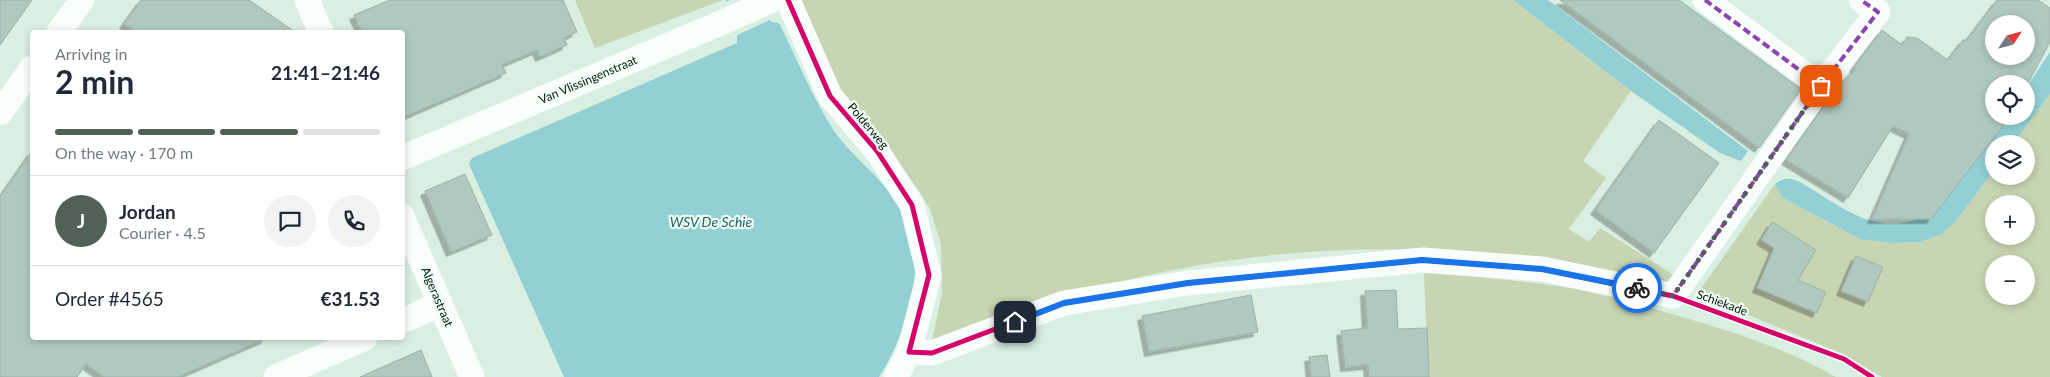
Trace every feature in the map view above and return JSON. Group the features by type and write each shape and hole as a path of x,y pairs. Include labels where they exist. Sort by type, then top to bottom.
{"street":[{"path":"60,30 82,0"},
{"path":"307,0 320,30"},
{"name":"Van Vlissingenstraat","path":"405,157 727,21 772,0"},
{"name":"Polderweg","path":"788,0 830,96 877,151 912,205 929,275 909,352 896,377"},
{"path":"1705,0 1821,86"},
{"name":"Schiekade","path":"909,352 932,353 1064,303 1188,283 1422,260 1542,269 1673,296 1821,86 1878,12 1861,0"},
{"path":"0,113 30,71"},
{"name":"Algerastraat","path":"405,223 472,377"},
{"path":"405,320 440,304"},
{"path":"276,377 360,340"}],"green space":[{"path":"575,0 723,0 595,48"},
{"path":"800,0 1513,0 1631,91 1583,161 1606,178 1569,229 1589,242 1600,228 1674,275 1669,282 1578,266 1432,250 1341,250 1295,253 1205,264 1116,283 1036,308 930,351 942,293 941,244 930,209 917,188 840,96"},
{"path":"2050,94 2050,377 1882,377 1843,354 1739,311 1695,297 1775,184 1783,198 1860,239 1892,243 1919,242 1941,235 1957,220 1985,182 1985,185 2035,185 2035,135 2020,135 2027,125 2035,125 2035,114"},
{"path":"1424,273 1494,278 1546,285 1580,290 1643,305 1746,337 1818,367 1836,377 1428,377"}],"water":[{"name":"WSV De Schie","path":"726,0 762,0 771,22 779,23 834,131 879,180 902,212 912,239 915,263 914,280 907,315 895,348 879,377 564,377 469,164 472,158 737,43 737,36 740,33"},
{"path":"1513,0 1548,0 1748,151 1741,161 1720,153 1631,91"},
{"path":"2050,52 2050,94 2035,114 2035,75"},
{"path":"2000,125 2027,125 2020,135 1992,135"},
{"path":"1985,145 1985,182 1957,220 1941,235 1919,242 1892,243 1860,239 1783,198 1775,184 1784,179 1796,180 1860,217 1875,222 1890,224 1905,222 1922,217 1940,208"}],"pier":[{"path":"730,0 764,0 772,19 735,36 737,33 724,3"}],"building":[{"path":"0,0 32,0 0,45"},
{"path":"141,0 249,0 292,30 134,30 124,24"},
{"path":"390,0 563,0 577,32 564,38 567,45 540,57 537,50 502,65 506,73 405,117 405,30 361,30 354,15"},
{"path":"1560,0 1679,0 1801,89 1759,148"},
{"path":"1997,0 2038,0 2050,8 2050,42 2032,75 1985,75 1985,125 2004,125 1996,135 1985,135 1985,149 1931,219 1872,219 1909,134 1893,126 1848,198 1786,160 1825,105 1848,76 1854,72 1855,66 1882,30 1902,45 1907,37 1917,38 1948,60 1963,40 1967,40 1985,16 1985,65 2035,65 2035,15 1986,15"},
{"path":"1659,120 1719,163 1654,253 1595,210"},
{"path":"30,154 30,340 262,340 178,377 104,377 86,364 77,377 0,377 0,197"},
{"path":"465,174 492,235 451,252 425,191"},
{"path":"1772,222 1816,250 1798,280 1826,292 1817,313 1757,288 1774,248 1761,240"},
{"path":"1856,256 1883,267 1868,302 1841,291"},
{"path":"1396,290 1398,329 1427,328 1429,377 1369,377 1368,365 1345,367 1341,331 1367,328 1365,291"},
{"path":"1251,295 1258,332 1149,352 1142,316"},
{"path":"421,350 432,377 360,377"},
{"path":"1327,355 1330,377 1311,377 1309,357"}],"marked path":[{"path":"1705,0 1821,86"},
{"path":"1673,296 1821,86 1878,12 1861,0"}],"cycle path":[{"path":"788,0 830,96 877,151 912,205 929,275 909,352 932,353 1064,303 1188,283 1422,260 1542,269 1673,296 1844,359 1872,377"}],"way so far":[{"path":"1637,288 1673,296 1821,86"}],"route":[{"path":"1015,322 1064,303 1188,283 1422,260 1542,269 1637,288"}]}
